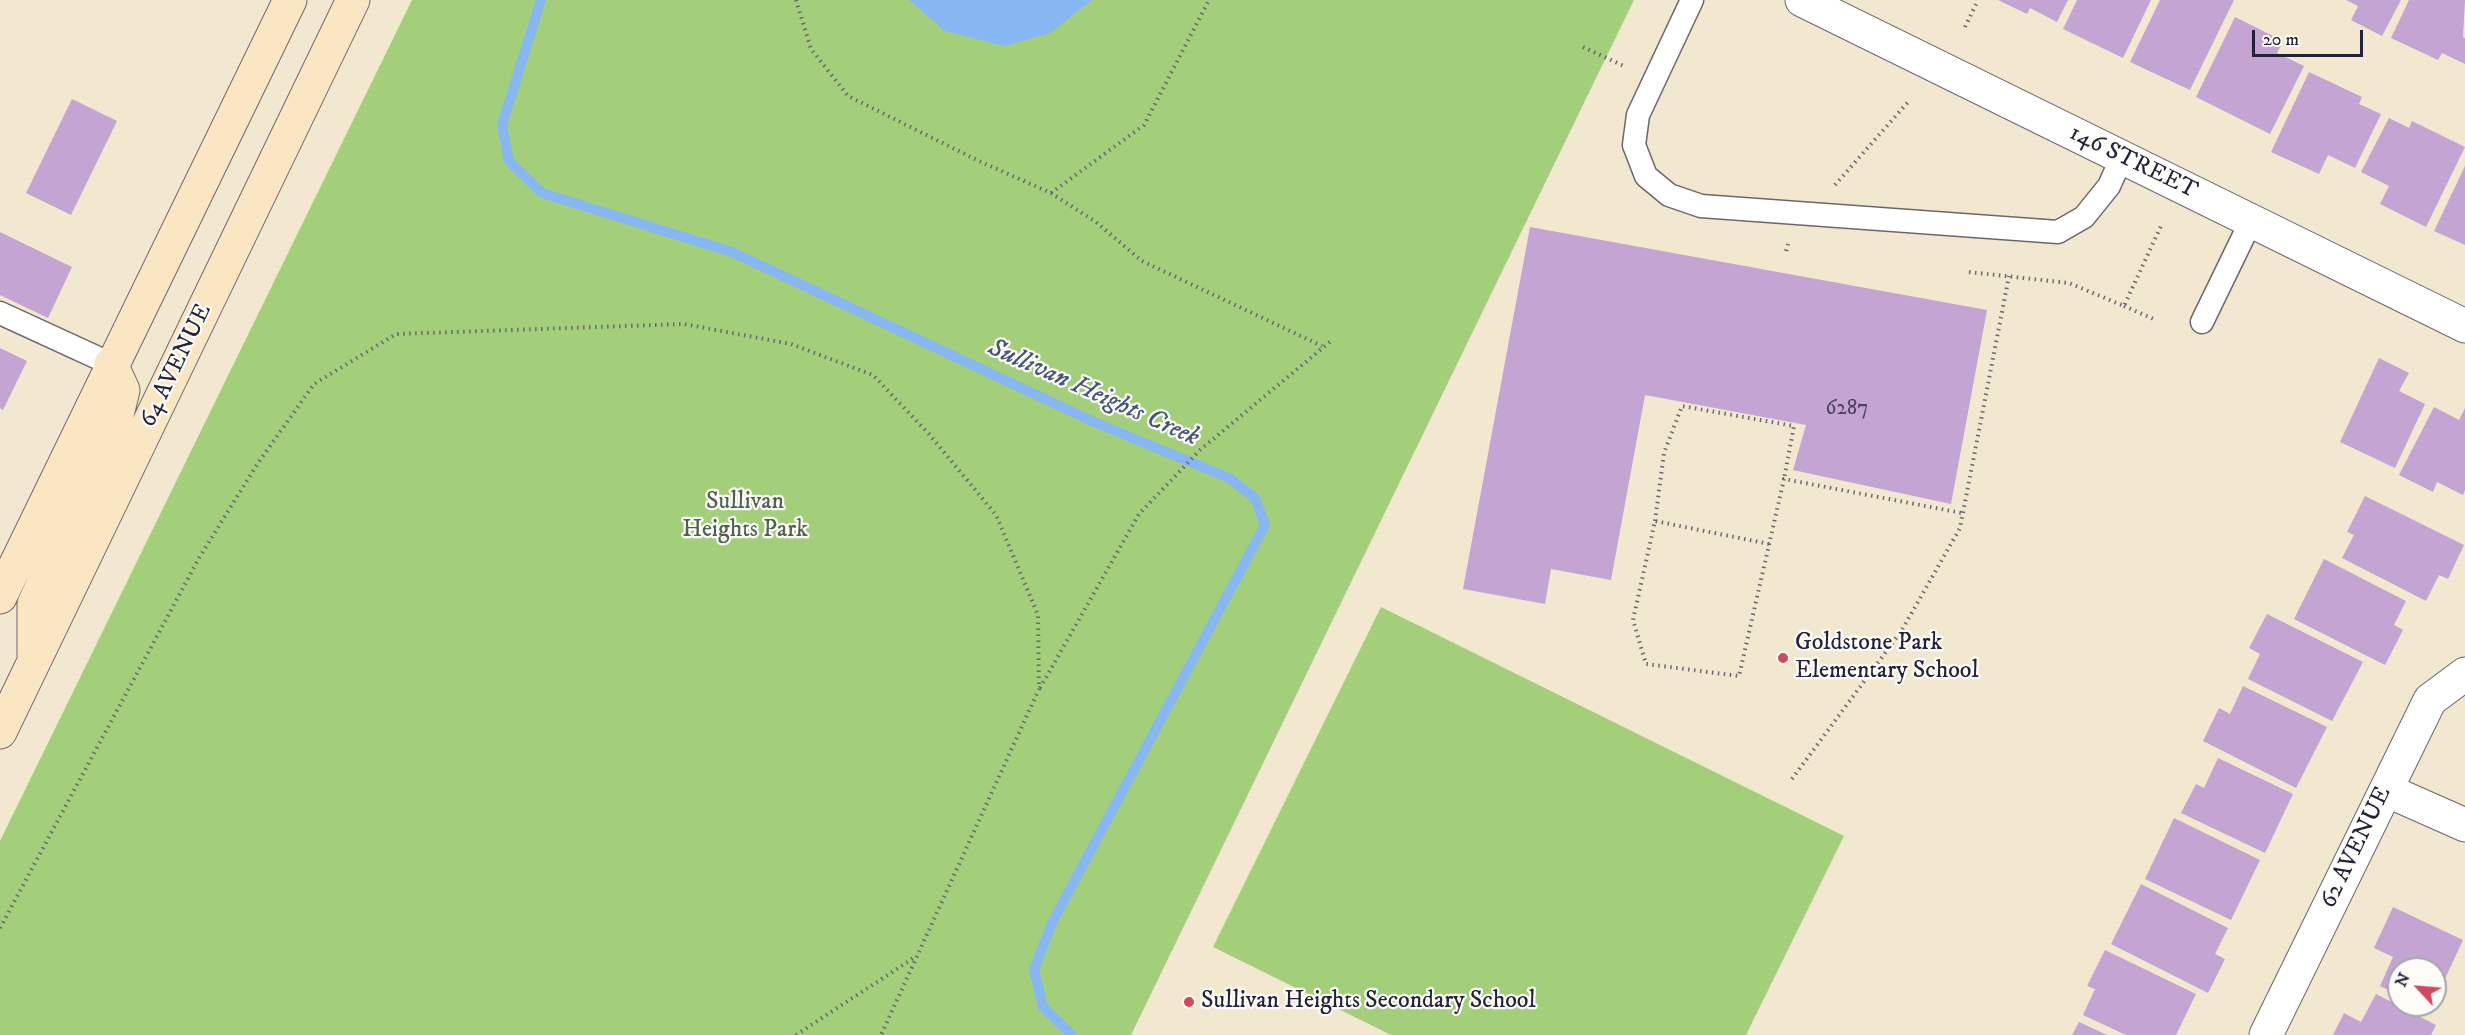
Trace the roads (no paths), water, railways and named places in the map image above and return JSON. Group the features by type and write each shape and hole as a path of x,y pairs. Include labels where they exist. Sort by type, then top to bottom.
{"main road":[{"path":"0,597 111,364 290,0"},
{"name":"64 AVENUE","path":"0,732 353,0"},
{"path":"34,663 34,604 114,427 123,390 111,364"}],"street":[{"name":"146 STREET","path":"1802,0 2465,326"},
{"name":"62 AVENUE","path":"2266,1035 2430,700 2465,674"},
{"path":"2386,790 2465,825"}],"lane":[{"path":"1692,0 1638,115 1634,145 1646,176 1669,195 1701,206 2058,232 2084,218 2109,186 2122,157"},
{"path":"2202,322 2251,220"},
{"path":"0,313 111,364"}],"water":[{"path":"909,0 1092,0 1050,33 1004,46 945,31"}],"waterway":[{"name":"Sullivan Heights Creek","path":"541,0 502,125 509,161 542,193 732,252 1094,422 1229,478 1255,498 1265,525 1052,923 1034,970 1043,1007 1072,1035"}],"place":[{"name":"Goldstone Park Elementary School","path":"1783,658"},
{"name":"Sullivan Heights Secondary School","path":"1189,1002"}],"park label":[{"name":"Sullivan Heights Park","path":"745,517"}]}
